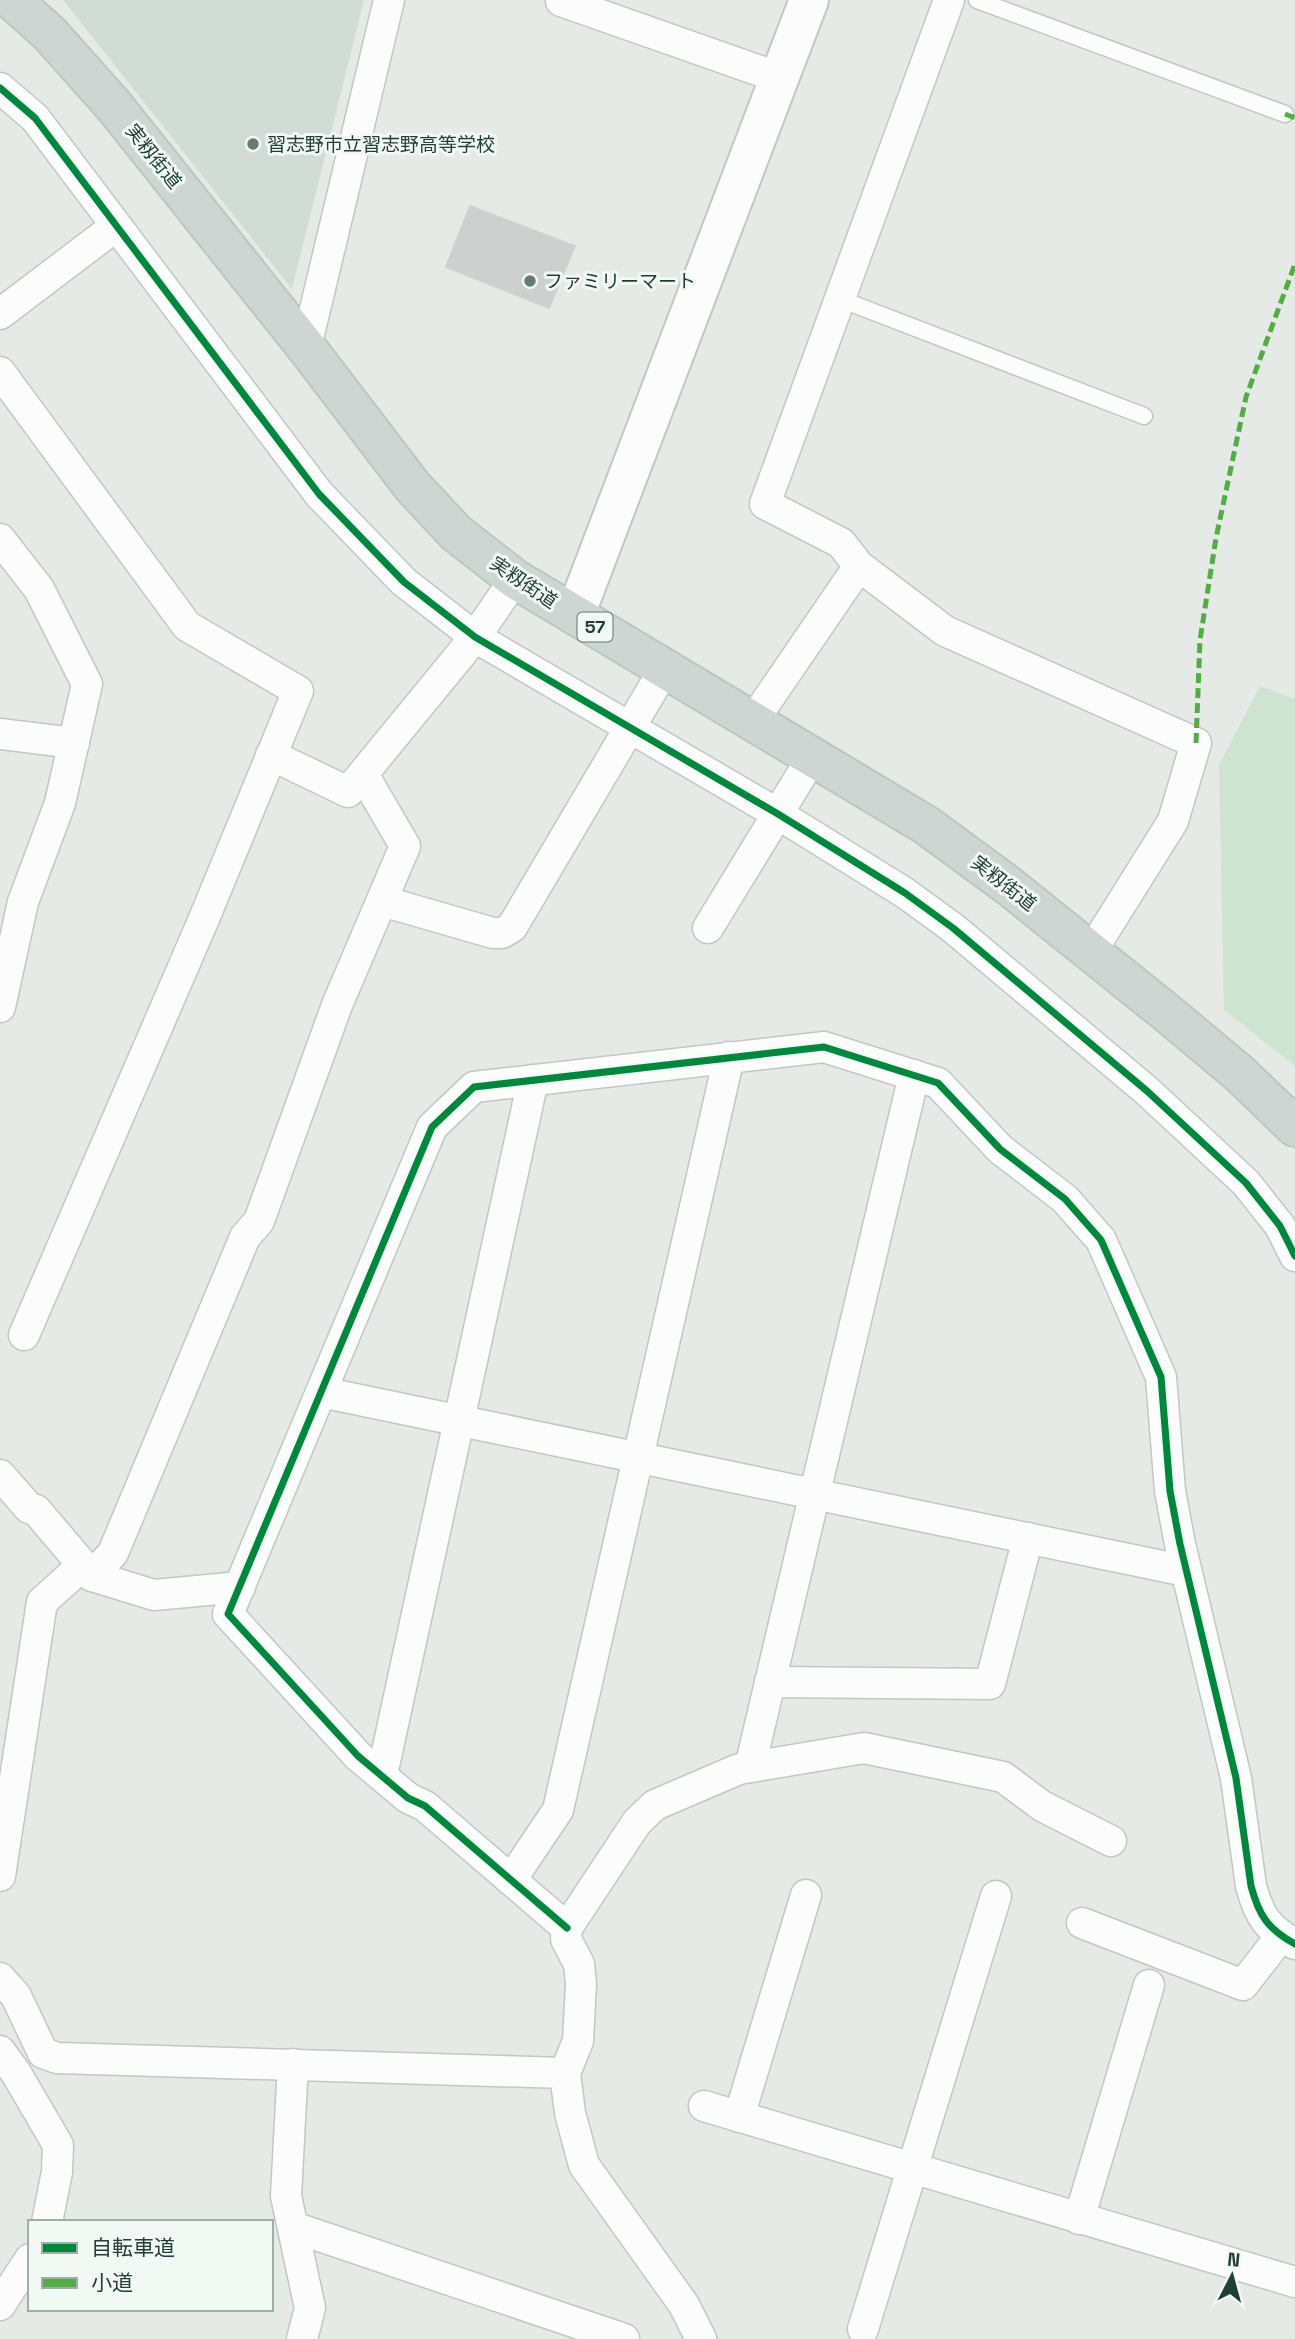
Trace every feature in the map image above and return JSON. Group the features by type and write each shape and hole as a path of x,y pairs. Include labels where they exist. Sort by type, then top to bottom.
{"main road":[{"name":"実籾街道","path":"12,0 49,33 114,106 306,346 412,487 456,533 515,579 926,825 1009,886 1091,952 1240,1074 1295,1127"}],"street":[{"path":"306,346 389,0"},
{"path":"575,615 809,0"},
{"path":"949,0 765,504 841,543 859,566 945,631 1196,743 1173,821 1091,952"},
{"path":"561,1 780,78"},
{"path":"0,88 35,118 318,494 404,582 474,637 778,814 905,893 953,928 1147,1091 1246,1183 1280,1226 1295,1256"},
{"path":"0,314 116,226"},
{"path":"0,372 187,626 298,691 204,921 24,1335"},
{"path":"0,538 39,589 87,684 60,803 7,941 0,1006"},
{"path":"753,721 859,566"},
{"path":"271,755 348,792 474,637 515,579"},
{"path":"382,901 493,933 502,933 512,927 665,668"},
{"path":"0,734 74,743"},
{"path":"708,928 813,756"},
{"path":"0,1877 42,1602 113,1553 245,1237 259,1221 337,1005 405,846 363,774"},
{"path":"567,1928 425,1806 408,1798 358,1756 228,1614 432,1127 474,1087 824,1047 938,1083 1000,1149 1065,1199 1101,1240 1161,1377 1170,1491 1186,1571 1237,1778 1255,1904 1266,1923 1288,1940 1242,1985 1082,1923"},
{"path":"511,1880 558,1810 729,1058"},
{"path":"750,1767 914,1075"},
{"path":"382,1775 533,1080"},
{"path":"321,1392 1186,1571"},
{"path":"0,1475 29,1508 36,1510 88,1571 154,1595 240,1587"},
{"path":"771,1682 990,1684 1028,1538"},
{"path":"701,2339 684,2305 584,2165 570,2113 565,2073 578,2041 581,1984 579,1964 566,1939 567,1928 637,1822 655,1805 739,1769 864,1748 1003,1777 1042,1806 1111,1841"},
{"path":"739,2117 806,1895"},
{"path":"863,2329 996,1896"},
{"path":"0,1978 16,1996 43,2053 57,2058 565,2073"},
{"path":"1079,2219 1149,1985"},
{"path":"0,2051 58,2145 57,2172 47,2220"},
{"path":"293,2064 286,2196 310,2308 302,2339"},
{"path":"704,2106 1295,2283"},
{"path":"293,2227 624,2339"},
{"path":"0,2305 28,2262"}],"lane":[{"path":"977,0 1285,114"},
{"path":"840,299 1144,416"}],"shaded area":[{"name":"習志野市立習志野高等学校","path":"63,0 364,0 292,289"}],"green space":[{"path":"1260,686 1295,699 1295,1066 1224,1010 1219,765"}],"building":[{"path":"470,206 575,246 549,308 446,267"}],"marked path":[{"path":"1285,114 1295,118"},
{"path":"1196,743 1200,640 1216,538 1246,397 1295,264"}],"cycle path":[{"path":"0,88 35,118 319,494 404,582 475,637 778,814 905,893 953,928 1147,1091 1246,1183 1280,1226 1295,1256"},
{"path":"567,1928 425,1806 408,1798 358,1756 228,1614 432,1127 474,1087 824,1047 938,1083 1000,1149 1065,1199 1101,1240 1161,1377 1170,1491 1180,1544 1236,1778 1251,1886 1257,1906 1266,1921 1295,1944"}],"place":[{"name":"習志野市立習志野高等学校","path":"253,144"},
{"name":"ファミリーマート","path":"530,281"}]}
